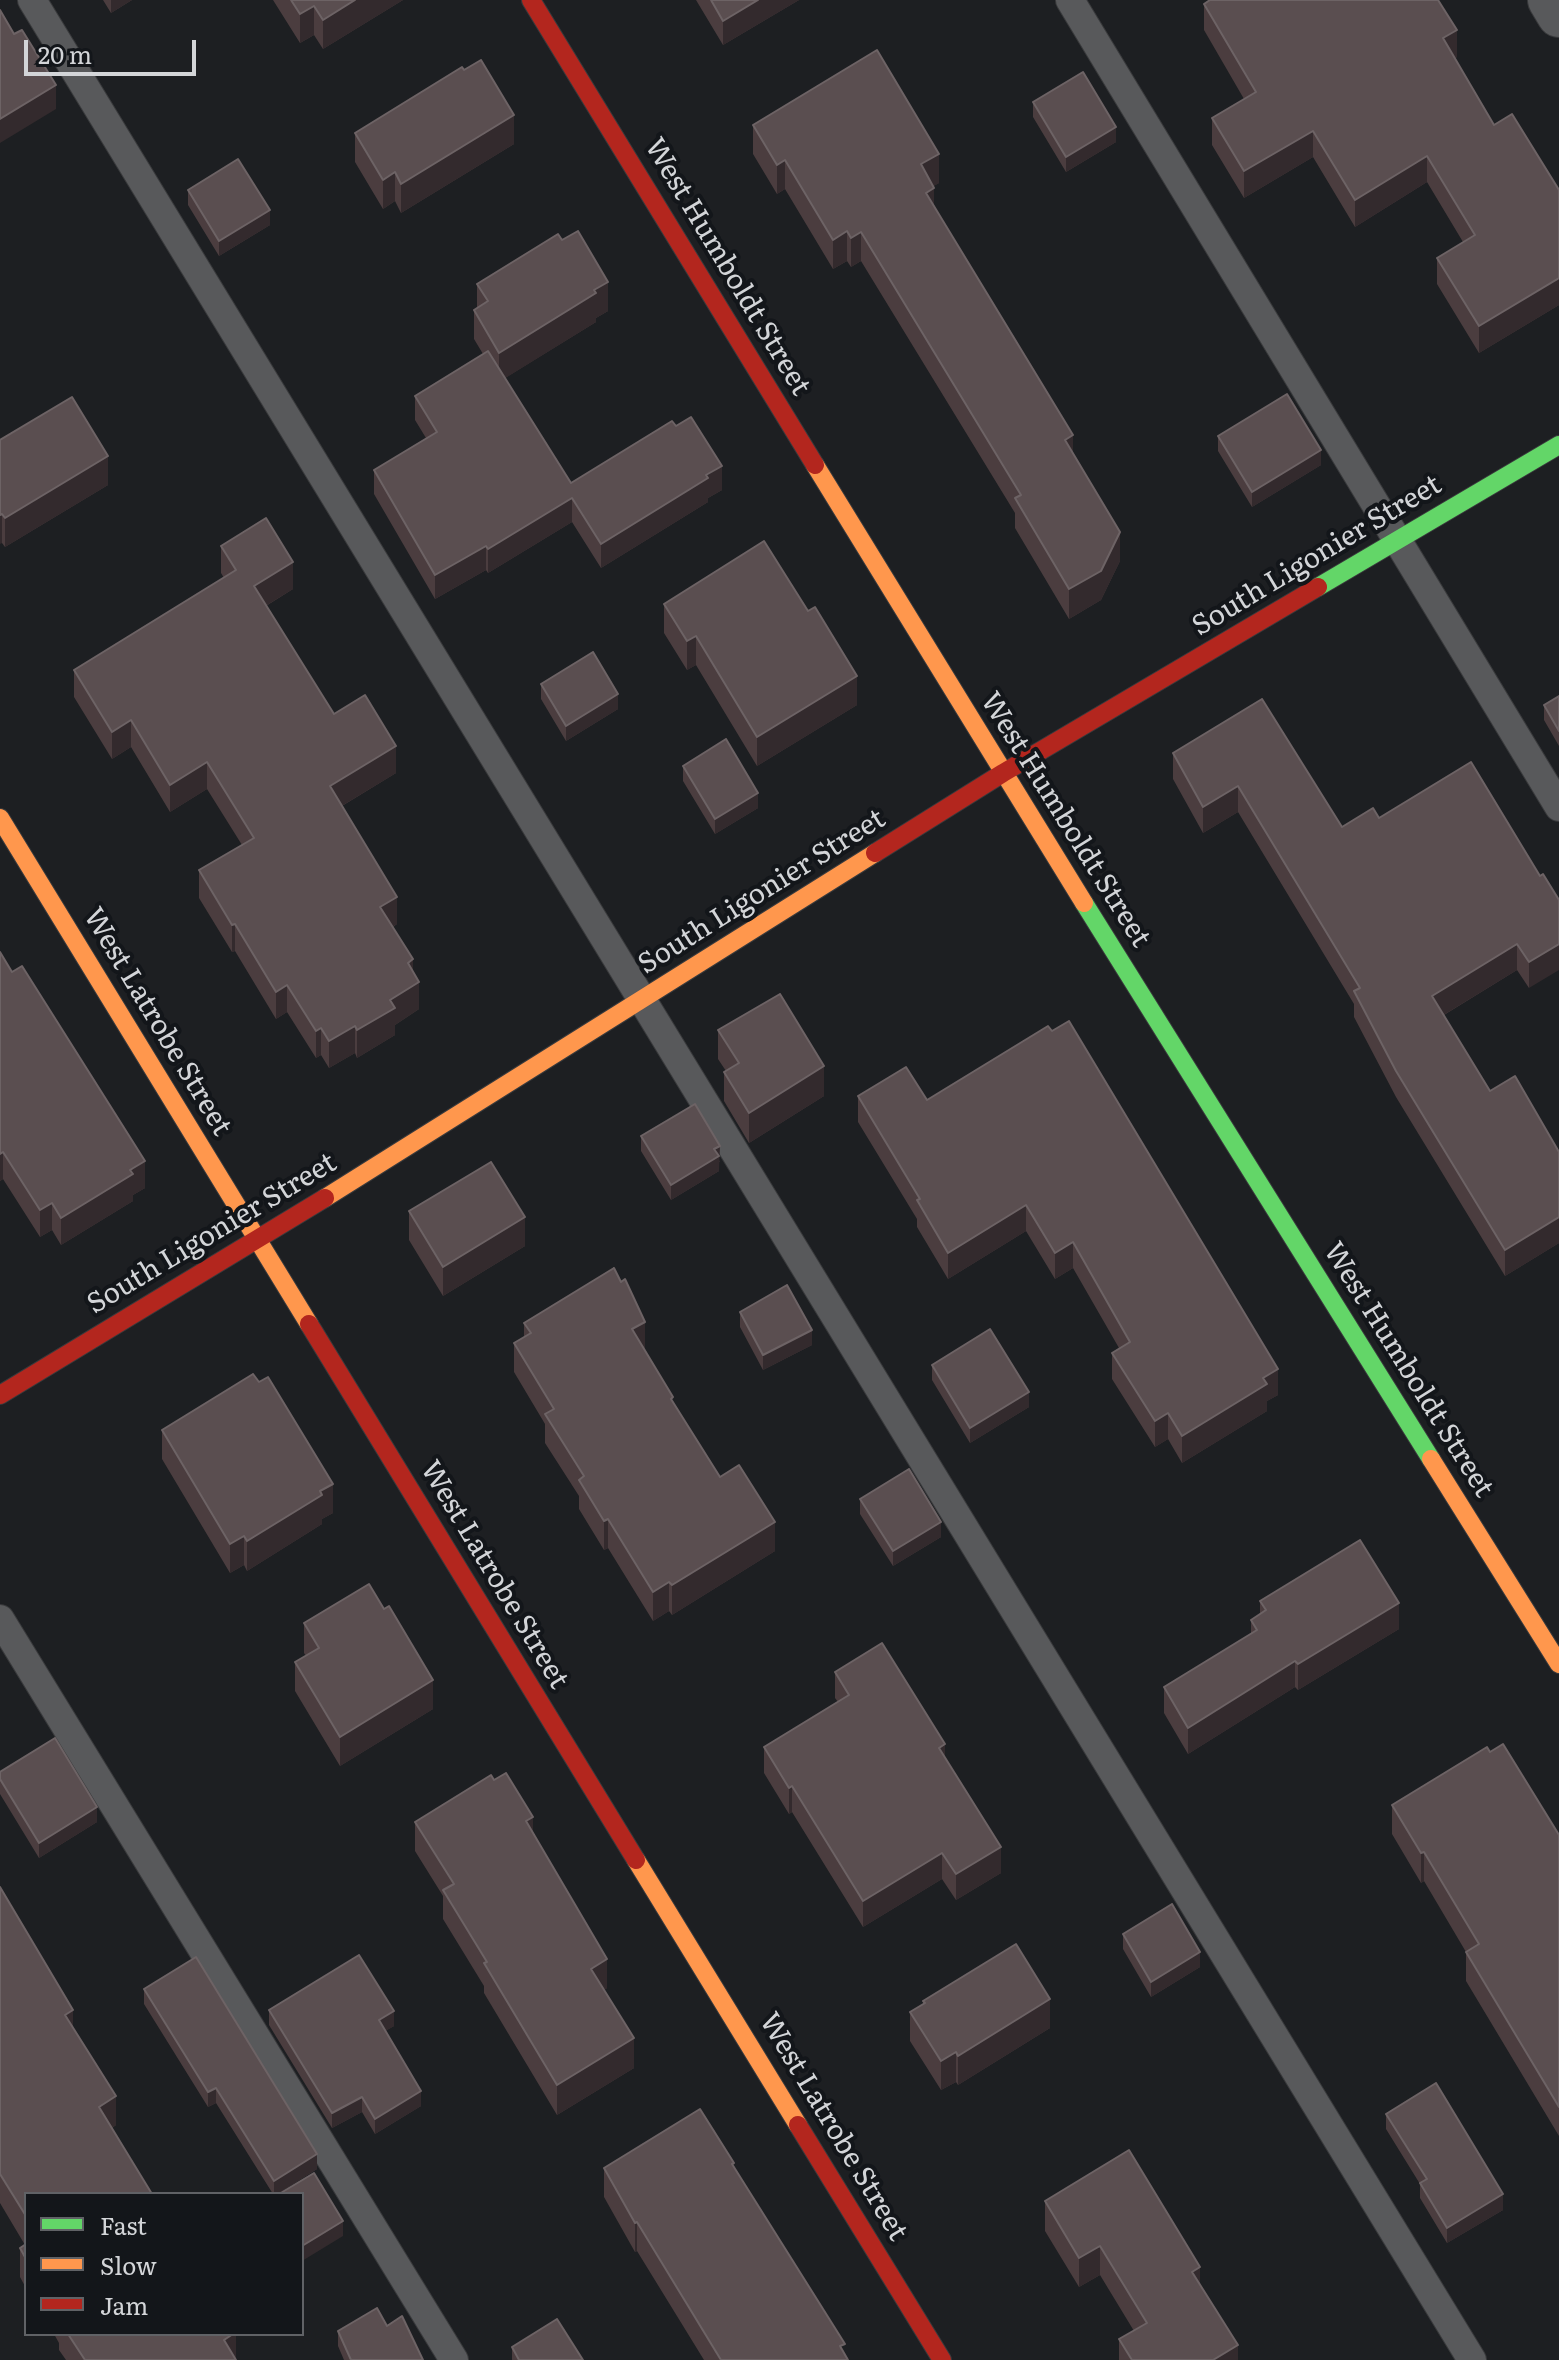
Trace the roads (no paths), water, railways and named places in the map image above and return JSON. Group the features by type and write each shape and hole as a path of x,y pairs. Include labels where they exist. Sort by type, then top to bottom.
{"street":[{"name":"West Humboldt Street","path":"531,0 1003,773 1559,1664"},
{"path":"1550,0 1559,15"},
{"name":"South Ligonier Street","path":"0,1395 257,1241 1003,773 1559,445"},
{"name":"West Latrobe Street","path":"0,818 942,2360"}],"lane":[{"path":"32,0 1472,2360"},
{"path":"1070,0 1559,807"},
{"path":"0,1619 454,2360"}]}
